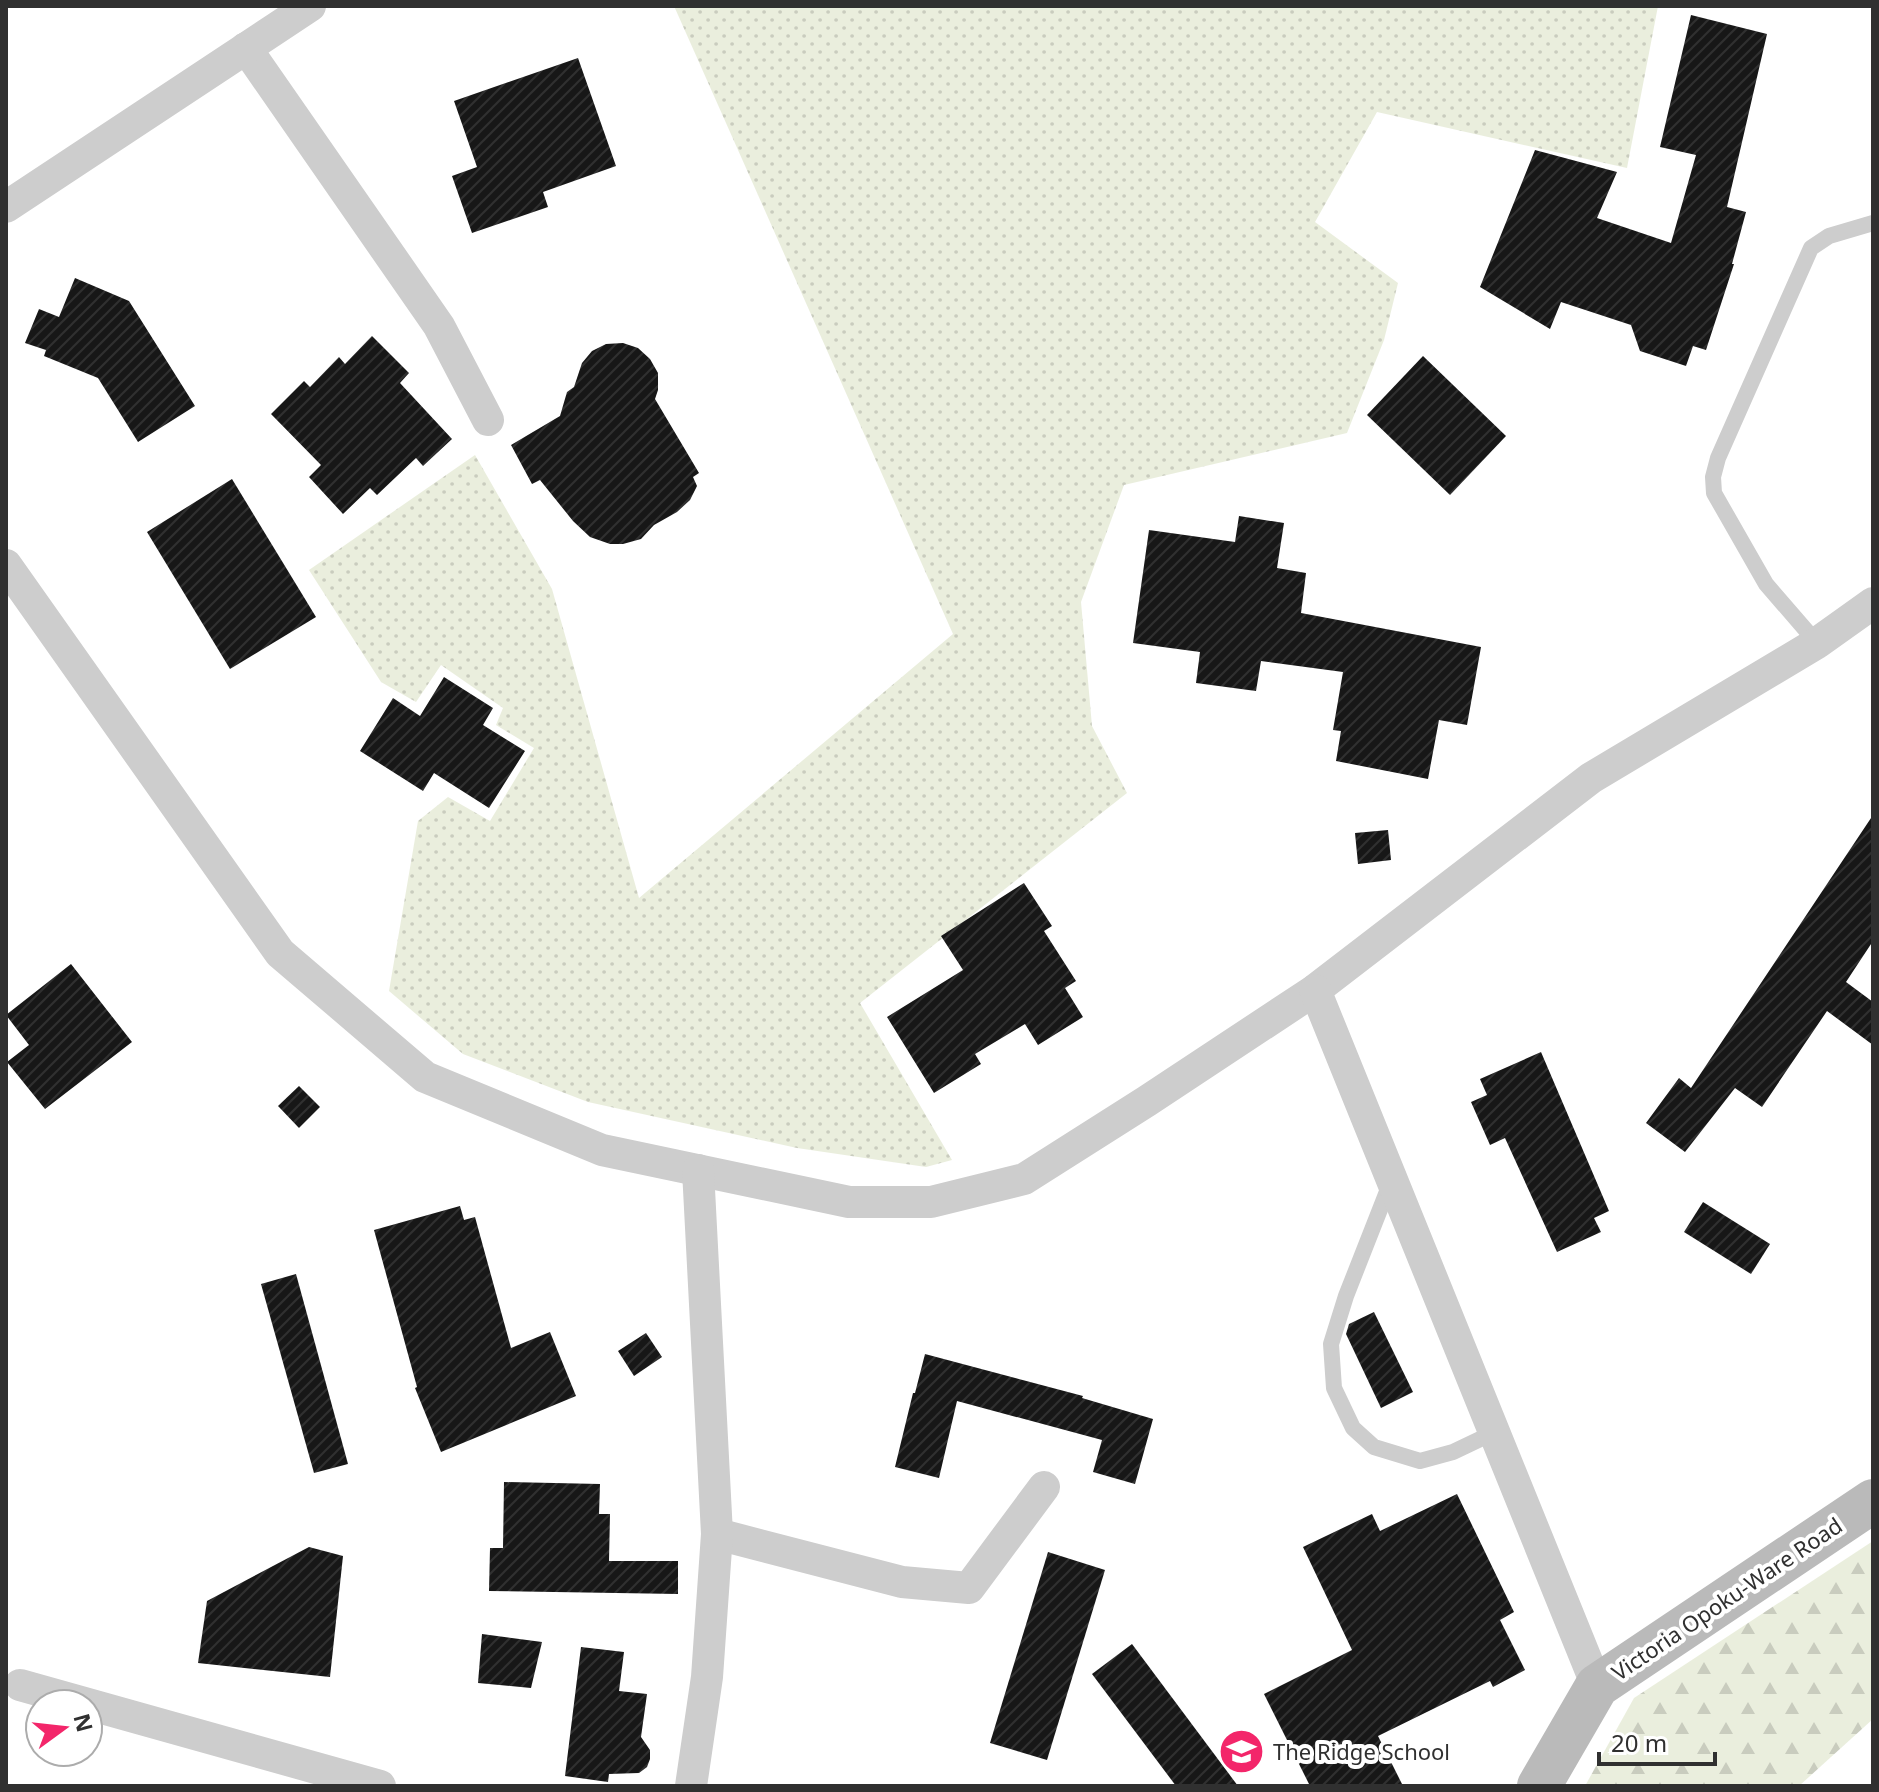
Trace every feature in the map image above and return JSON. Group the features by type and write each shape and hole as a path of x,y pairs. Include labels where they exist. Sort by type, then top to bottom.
{"main road":[{"name":"Victoria Opoku-Ware Road","path":"1539,1786 1597,1686 1873,1501"}],"street":[{"path":"6,207 246,48 275,15 310,6"},
{"path":"246,48 439,326 488,420"},
{"path":"6,565 280,953 425,1077 602,1150 849,1202 931,1202 1024,1179 1315,990 1591,778 1817,643 1873,603"},
{"path":"1315,990 1597,1686"},
{"path":"691,1786 707,1677 717,1534 698,1170"},
{"path":"717,1534 902,1582 969,1588 1044,1487"},
{"path":"20,1685 380,1786"}],"lane":[{"path":"1817,643 1766,584 1714,493 1713,477 1718,458 1811,248 1829,236 1873,223"},
{"path":"1392,1179 1346,1296 1331,1344 1334,1388 1353,1428 1374,1447 1420,1461 1453,1452 1495,1432"}],"green space":[{"path":"674,6 1658,6 1627,168 1377,112 1315,222 1398,283 1384,340 1347,433 1124,485 1081,602 1092,726 1127,793 860,1003 952,1160 926,1167 797,1148 588,1102 463,1054 389,991 418,821 448,797 490,821 534,748 496,725 503,708 441,665 416,702 381,682 309,570 475,455 552,589 639,898 953,634"},
{"path":"1873,1541 1873,1719 1799,1786 1585,1786 1634,1698"}],"building":[{"path":"1691,15 1767,34 1727,207 1746,212 1734,264 1706,350 1693,346 1686,366 1640,351 1631,325 1561,302 1550,329 1480,287 1535,150 1617,172 1597,218 1671,243 1696,155 1660,147"},
{"path":"578,58 616,166 543,192 548,207 472,233 452,176 477,167 454,101"},
{"path":"75,278 129,301 195,406 138,442 98,378 44,356 46,350 25,343 39,309 59,317"},
{"path":"372,336 409,373 400,383 452,439 423,466 416,458 377,495 370,488 343,514 309,477 321,465 271,414 304,381 310,387 339,357 345,364"},
{"path":"623,343 638,348 650,359 658,373 655,399 699,473 693,477 697,486 690,500 677,512 654,525 641,539 610,544 590,537 540,480 532,484 511,445 560,416 567,392 574,387 582,363 592,351 606,344"},
{"path":"1423,356 1506,436 1450,495 1367,415"},
{"path":"232,479 316,617 230,669 147,532"},
{"path":"1239,516 1284,523 1277,568 1306,573 1301,613 1481,647 1467,725 1439,720 1428,779 1336,761 1341,731 1333,730 1343,672 1261,661 1256,691 1196,683 1200,652 1133,643 1149,530 1235,542"},
{"path":"444,677 493,708 483,725 525,751 489,808 434,773 423,791 360,751 393,698 420,716"},
{"path":"1873,815 1873,941 1846,982 1873,1002 1873,1045 1827,1011 1762,1107 1735,1088 1685,1152 1646,1123 1679,1078 1691,1088"},
{"path":"1388,830 1391,860 1358,864 1355,833"},
{"path":"1024,883 1052,926 1044,931 1076,981 1065,988 1083,1017 1038,1045 1025,1024 975,1054 981,1064 934,1093 887,1017 963,970 941,936"},
{"path":"71,964 132,1042 45,1109 7,1062 29,1045 6,1015"},
{"path":"1541,1052 1609,1211 1594,1218 1601,1232 1557,1252 1505,1138 1490,1145 1471,1102 1487,1095 1480,1079"},
{"path":"299,1086 320,1107 299,1128 278,1106"},
{"path":"1703,1202 1770,1244 1751,1274 1684,1232"},
{"path":"460,1206 464,1220 475,1217 511,1348 550,1332 576,1396 441,1452 415,1388 374,1230"},
{"path":"296,1274 348,1464 314,1473 261,1284"},
{"path":"1374,1312 1413,1392 1381,1408 1346,1334 1349,1324"},
{"path":"646,1333 662,1357 634,1376 618,1351"},
{"path":"925,1354 1083,1396 1153,1419 1135,1484 1093,1472 1102,1440 957,1401 939,1478 895,1467"},
{"path":"504,1482 600,1484 599,1514 610,1514 609,1561 678,1561 678,1594 489,1591 490,1548 503,1548"},
{"path":"1457,1494 1514,1612 1500,1620 1525,1670 1493,1687 1490,1681 1378,1736 1403,1786 1310,1786 1264,1694 1352,1650 1303,1547 1372,1514 1380,1531"},
{"path":"309,1547 343,1556 330,1677 198,1663 207,1601"},
{"path":"1048,1552 1105,1570 1047,1760 990,1743"},
{"path":"482,1634 542,1642 531,1688 478,1683"},
{"path":"1132,1644 1238,1786 1176,1786 1092,1674"},
{"path":"581,1647 624,1652 619,1691 647,1694 641,1737 650,1750 650,1759 647,1767 639,1773 609,1774 608,1782 565,1776"}],"place":[{"name":"The Ridge School","path":"1242,1752"}]}
